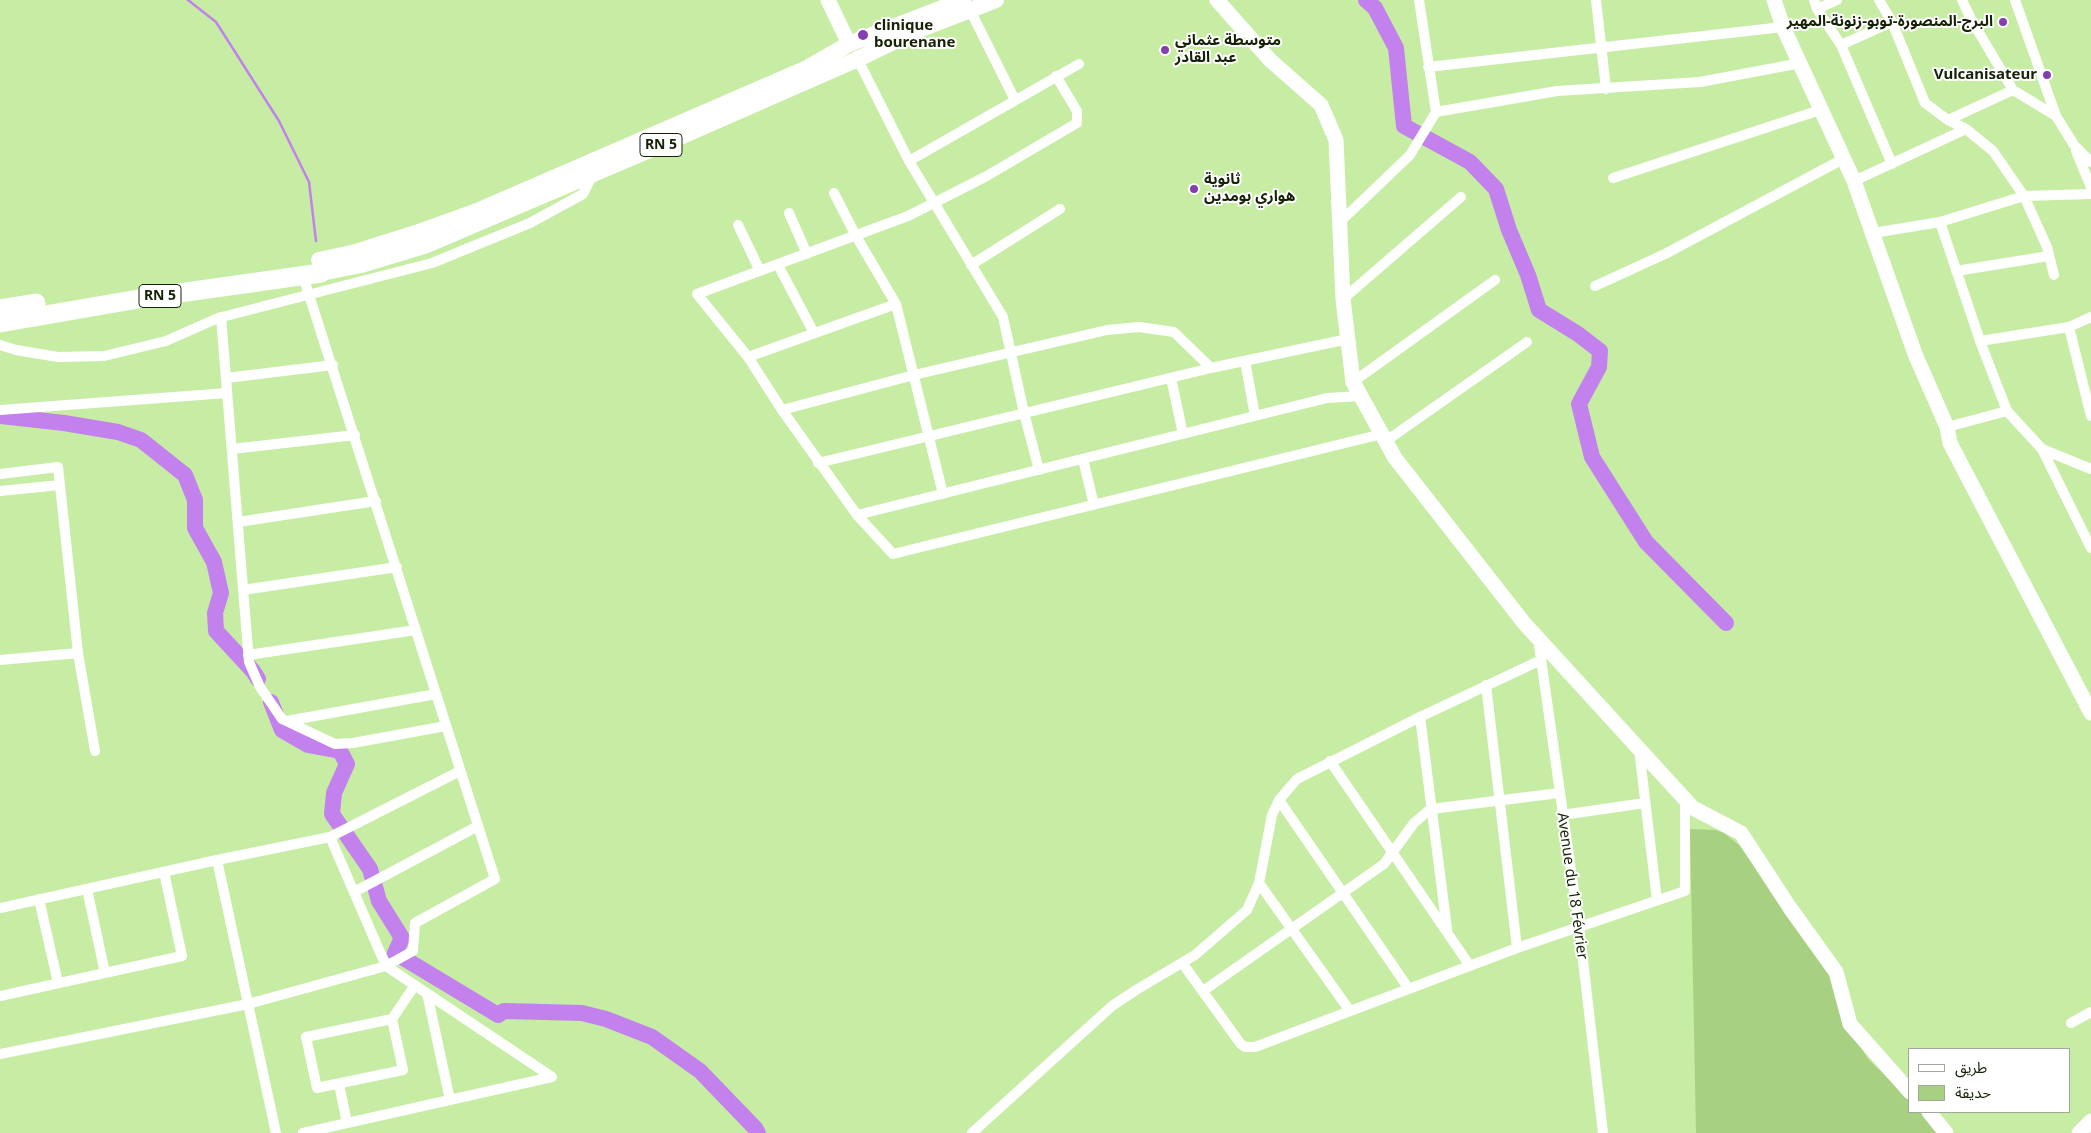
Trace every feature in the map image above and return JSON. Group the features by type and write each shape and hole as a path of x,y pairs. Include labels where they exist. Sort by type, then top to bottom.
{"highway":[{"name":"RN 5","path":"0,309 146,285 315,270"},
{"name":"RN 5","path":"0,323 315,270"}],"main road":[{"name":"RN 5","path":"315,270 356,252 477,211 807,68 849,44 966,5 996,0"},
{"name":"RN 5","path":"315,270 392,257 426,245 858,59 966,5"}],"street":[{"path":"828,0 909,161 1003,317 1024,413 1040,470"},
{"path":"1217,0 1270,60 1321,105 1336,140 1343,299 1353,382 1395,458 1538,638 1693,808 1741,833 1790,908 1836,972 1850,1024 1908,1090"},
{"path":"1340,222 1410,155 1436,112 1428,67 1420,0"},
{"path":"1596,0 1603,48 1606,89"},
{"path":"1774,0 1783,27 1854,181 1915,354 1947,427 1950,443 2091,713"},
{"path":"1837,0 1816,4 1841,45 1892,164"},
{"path":"1879,0 1892,22 1925,104 1948,120 1966,129 1993,152 2024,196 2037,222 2054,275"},
{"path":"1962,0 1972,21 2013,90 2056,116"},
{"path":"2015,0 2056,116 2074,145 2091,187"},
{"path":"966,5 1015,100"},
{"path":"1841,45 1892,22"},
{"path":"1428,67 1783,27"},
{"path":"1436,112 1557,91 1700,82 1801,63"},
{"path":"909,161 1079,64"},
{"path":"1056,76 1077,111 1077,123 985,178 908,216 697,294 748,357 818,463 857,515 892,554 1384,438 1527,342"},
{"path":"1948,120 2013,90"},
{"path":"1613,178 1820,110"},
{"path":"1854,181 1966,129"},
{"path":"2074,145 2091,162"},
{"path":"1595,286 1665,254 1844,159"},
{"path":"0,345 16,350 58,357 104,356 166,341 221,317 432,263 530,223 583,194 593,174"},
{"path":"834,193 856,236 896,304 943,494"},
{"path":"1873,233 1940,222 2024,196 2091,194"},
{"path":"1343,299 1461,197"},
{"path":"971,265 1060,209"},
{"path":"789,213 807,254"},
{"path":"1940,222 1980,341 2007,411 2042,449 2091,548"},
{"path":"738,225 760,271"},
{"path":"1956,271 2049,256"},
{"path":"778,265 814,333"},
{"path":"0,1054 248,1004 386,966 413,951 415,923 495,879 311,294 315,270"},
{"path":"1353,382 1496,280"},
{"path":"748,357 896,304"},
{"path":"221,317 248,655 249,662 260,687 282,719 335,744 353,743 446,726"},
{"path":"1980,341 2069,327 2091,317"},
{"path":"782,410 914,375 1107,330 1138,327 1174,332 1211,368"},
{"path":"2069,327 2091,416"},
{"path":"818,463 1245,360 1348,339"},
{"path":"1245,360 1255,416"},
{"path":"226,378 333,365"},
{"path":"1171,378 1183,434"},
{"path":"0,410 227,393"},
{"path":"857,515 1327,398 1361,396"},
{"path":"1947,427 2007,411"},
{"path":"232,449 355,435"},
{"path":"2042,449 2091,469"},
{"path":"1083,459 1094,505"},
{"path":"0,474 58,467 78,653 95,752"},
{"path":"0,491 60,485"},
{"path":"238,522 376,501"},
{"path":"243,590 396,567"},
{"path":"248,655 416,630"},
{"name":"Avenue du 18 Février","path":"1538,638 1578,926 1603,1133"},
{"path":"0,660 78,653"},
{"path":"972,1133 1112,1006 1136,990 1183,964 1207,947 1247,910 1259,883 1272,815 1278,800 1297,779 1420,717 1541,660"},
{"path":"1486,685 1517,948"},
{"path":"287,721 436,694"},
{"path":"1420,717 1447,932"},
{"path":"1639,748 1657,900"},
{"path":"1330,761 1470,966"},
{"path":"0,908 330,837 460,771"},
{"path":"1203,991 1384,864 1414,823 1423,814 1432,810 1559,793"},
{"path":"1183,964 1240,1042 1249,1048 1255,1047 1517,948 1685,891 1684,798"},
{"path":"1278,800 1409,989"},
{"path":"1562,815 1646,803"},
{"path":"354,892 478,826"},
{"path":"303,1133 552,1077 386,966 330,837"},
{"path":"217,860 276,1133"},
{"path":"0,996 182,956 164,872"},
{"path":"1259,883 1350,1011"},
{"path":"87,889 105,973"},
{"path":"39,899 58,984"},
{"path":"392,1019 403,1070 317,1088 306,1037 392,1019 415,986"},
{"path":"427,994 450,1100"},
{"path":"2071,1023 2091,1012"},
{"path":"339,1084 347,1123"},
{"path":"1930,1113 1946,1133"},
{"path":"2079,1133 2091,1121"}],"green space":[{"path":"1690,829 1716,830 1724,833 1740,846 1829,973 1848,1029 1869,1060 1908,1097 1908,1113 1925,1113 1942,1133 1696,1133"}],"waterway":[{"path":"188,0 216,22 279,121 309,182 316,241"},
{"path":"1366,0 1375,8 1396,48 1404,126 1470,162 1496,189 1539,310 1578,334 1600,351 1599,367 1579,404 1592,457 1646,542 1726,623"},
{"path":"0,416 64,423 118,432 141,440 185,475 195,500 195,528 214,562 221,593 215,613 216,631 253,671 258,679"},
{"path":"271,702 282,730 308,745 340,751 347,764 334,793 332,814 370,869 379,901 402,938 395,953 498,1015 504,1011 582,1013 606,1019 652,1037 700,1071 758,1133"}],"place":[{"name":"البرج-المنصورة-توبو-زنونة-المهير","path":"2003,22"},
{"name":"clinique bourenane","path":"863,35"},
{"name":"متوسطة عثماني عبد القادر","path":"1165,50"},
{"name":"Vulcanisateur","path":"2047,75"},
{"name":"ثانوية هواري بومدين","path":"1194,189"}]}
